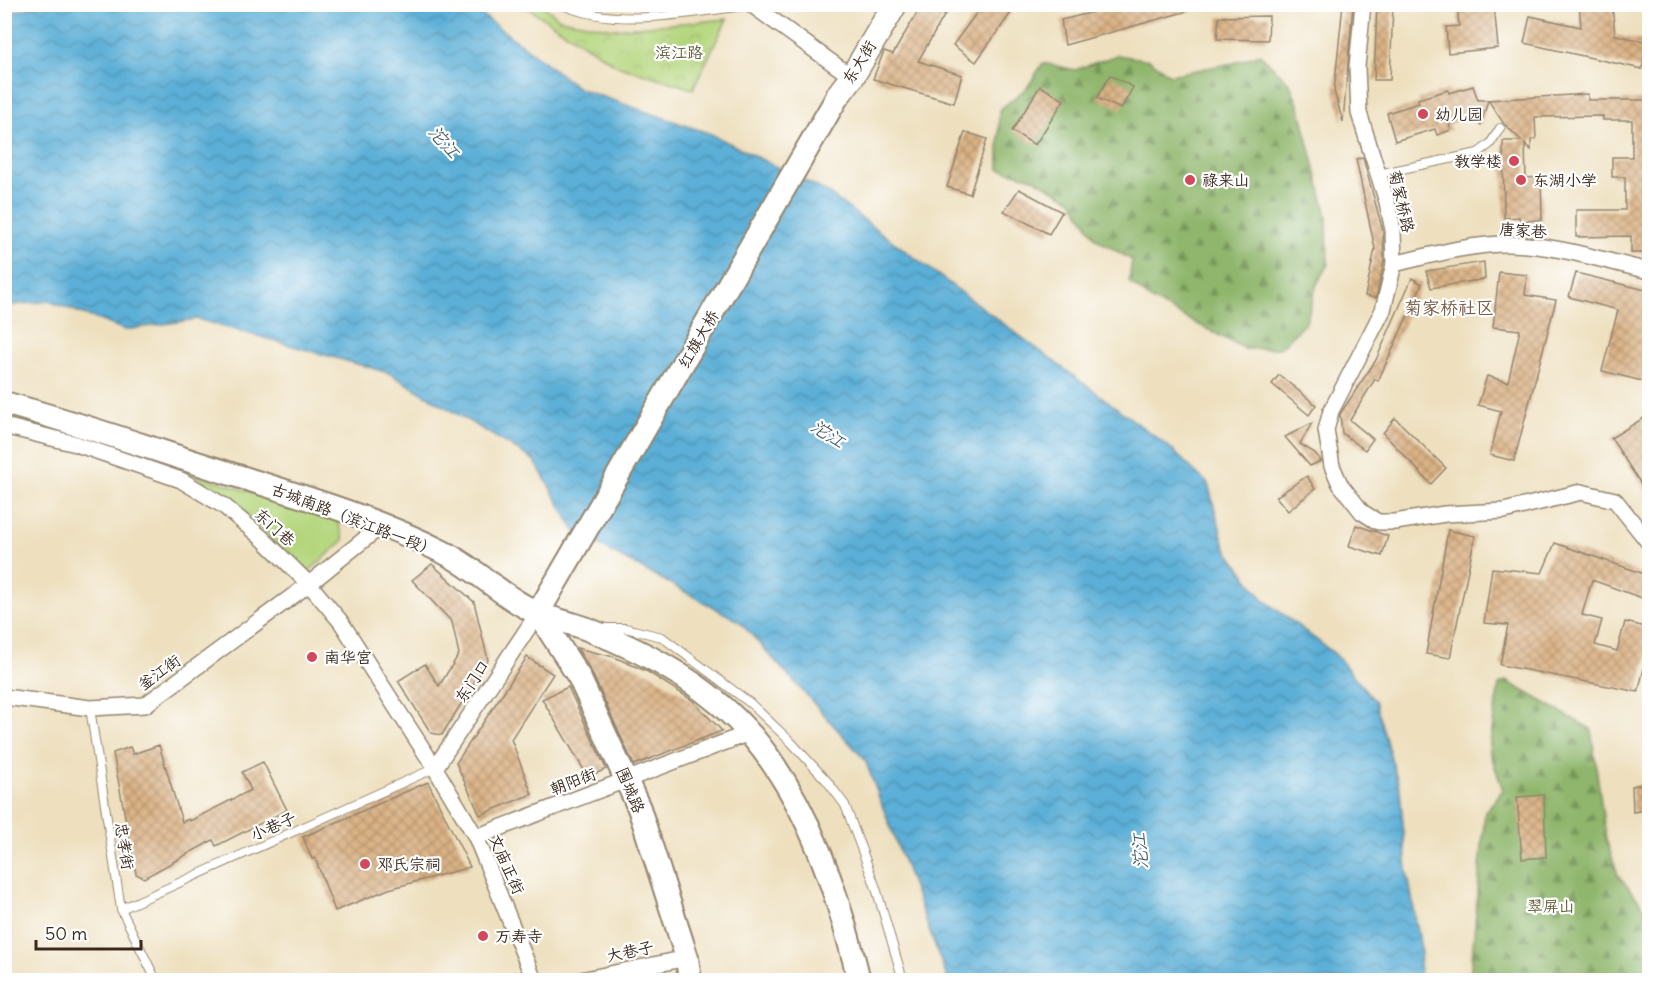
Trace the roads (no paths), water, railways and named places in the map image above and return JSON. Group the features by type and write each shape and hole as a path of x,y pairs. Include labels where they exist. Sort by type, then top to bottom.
{"main road":[{"name":"东大街","path":"845,81 883,4"},
{"name":"东大街","path":"845,81 895,4"}],"street":[{"name":"菊家桥路","path":"1363,4 1357,94 1359,113 1393,230 1394,264 1383,310 1331,411 1326,430 1332,466 1340,484 1362,512 1378,522 1395,522 1445,514 1504,511 1581,492 1615,500 1650,544"},
{"path":"752,6 845,81"},
{"name":"红旗大桥","path":"538,614 845,81"},
{"name":"唐家巷","path":"1394,264 1470,247 1509,244 1544,248 1650,271"},
{"name":"古城南路（滨江路一段）","path":"4,402 323,503 381,526 448,555 538,614 585,628 636,650 669,668 707,695 749,733 781,774 810,830 846,927 859,981"},
{"name":"东门巷","path":"4,426 76,444 181,480 232,513 262,538 309,584 341,622 435,768"},
{"name":"釜江街","path":"4,697 90,708 145,705 309,584 381,526"},
{"name":"东门口","path":"435,768 538,614"},
{"name":"围城路","path":"538,614 579,677 639,808 687,957 690,981"},
{"name":"朝阳街","path":"476,837 749,733"},
{"name":"文庙正街","path":"435,768 476,837 534,981"},
{"name":"大巷子","path":"581,981 687,957"}],"lane":[{"path":"560,4 583,15 632,18 752,6"},
{"path":"1378,174 1478,153 1491,144 1500,128"},
{"path":"585,628 625,628 662,637 750,703 791,742 845,805 876,888 903,981"},
{"name":"忠孝街","path":"90,708 121,909 156,981"},
{"name":"小巷子","path":"121,909 435,768"}],"water":[{"name":"沱江","path":"42,4 469,5 580,89 711,134 825,191 1168,446 1208,484 1225,547 1263,599 1335,654 1375,701 1400,790 1407,870 1421,949 1419,980 948,980 865,760 739,621 576,533 534,460 389,373 197,319 125,330 49,301 5,306 5,14"}],"place":[{"name":"幼儿园","path":"1423,114"},
{"name":"教学楼","path":"1514,161"},
{"name":"禄来山","path":"1190,180"},
{"name":"东湖小学","path":"1521,180"},
{"name":"南华宫","path":"312,657"},
{"name":"邓氏宗祠","path":"365,864"},
{"name":"万寿寺","path":"483,936"}],"district":[{"name":"菊家桥社区","path":"1449,308"}],"park label":[{"name":"滨江路","path":"679,52"},
{"name":"翠屏山","path":"1551,906"}]}
